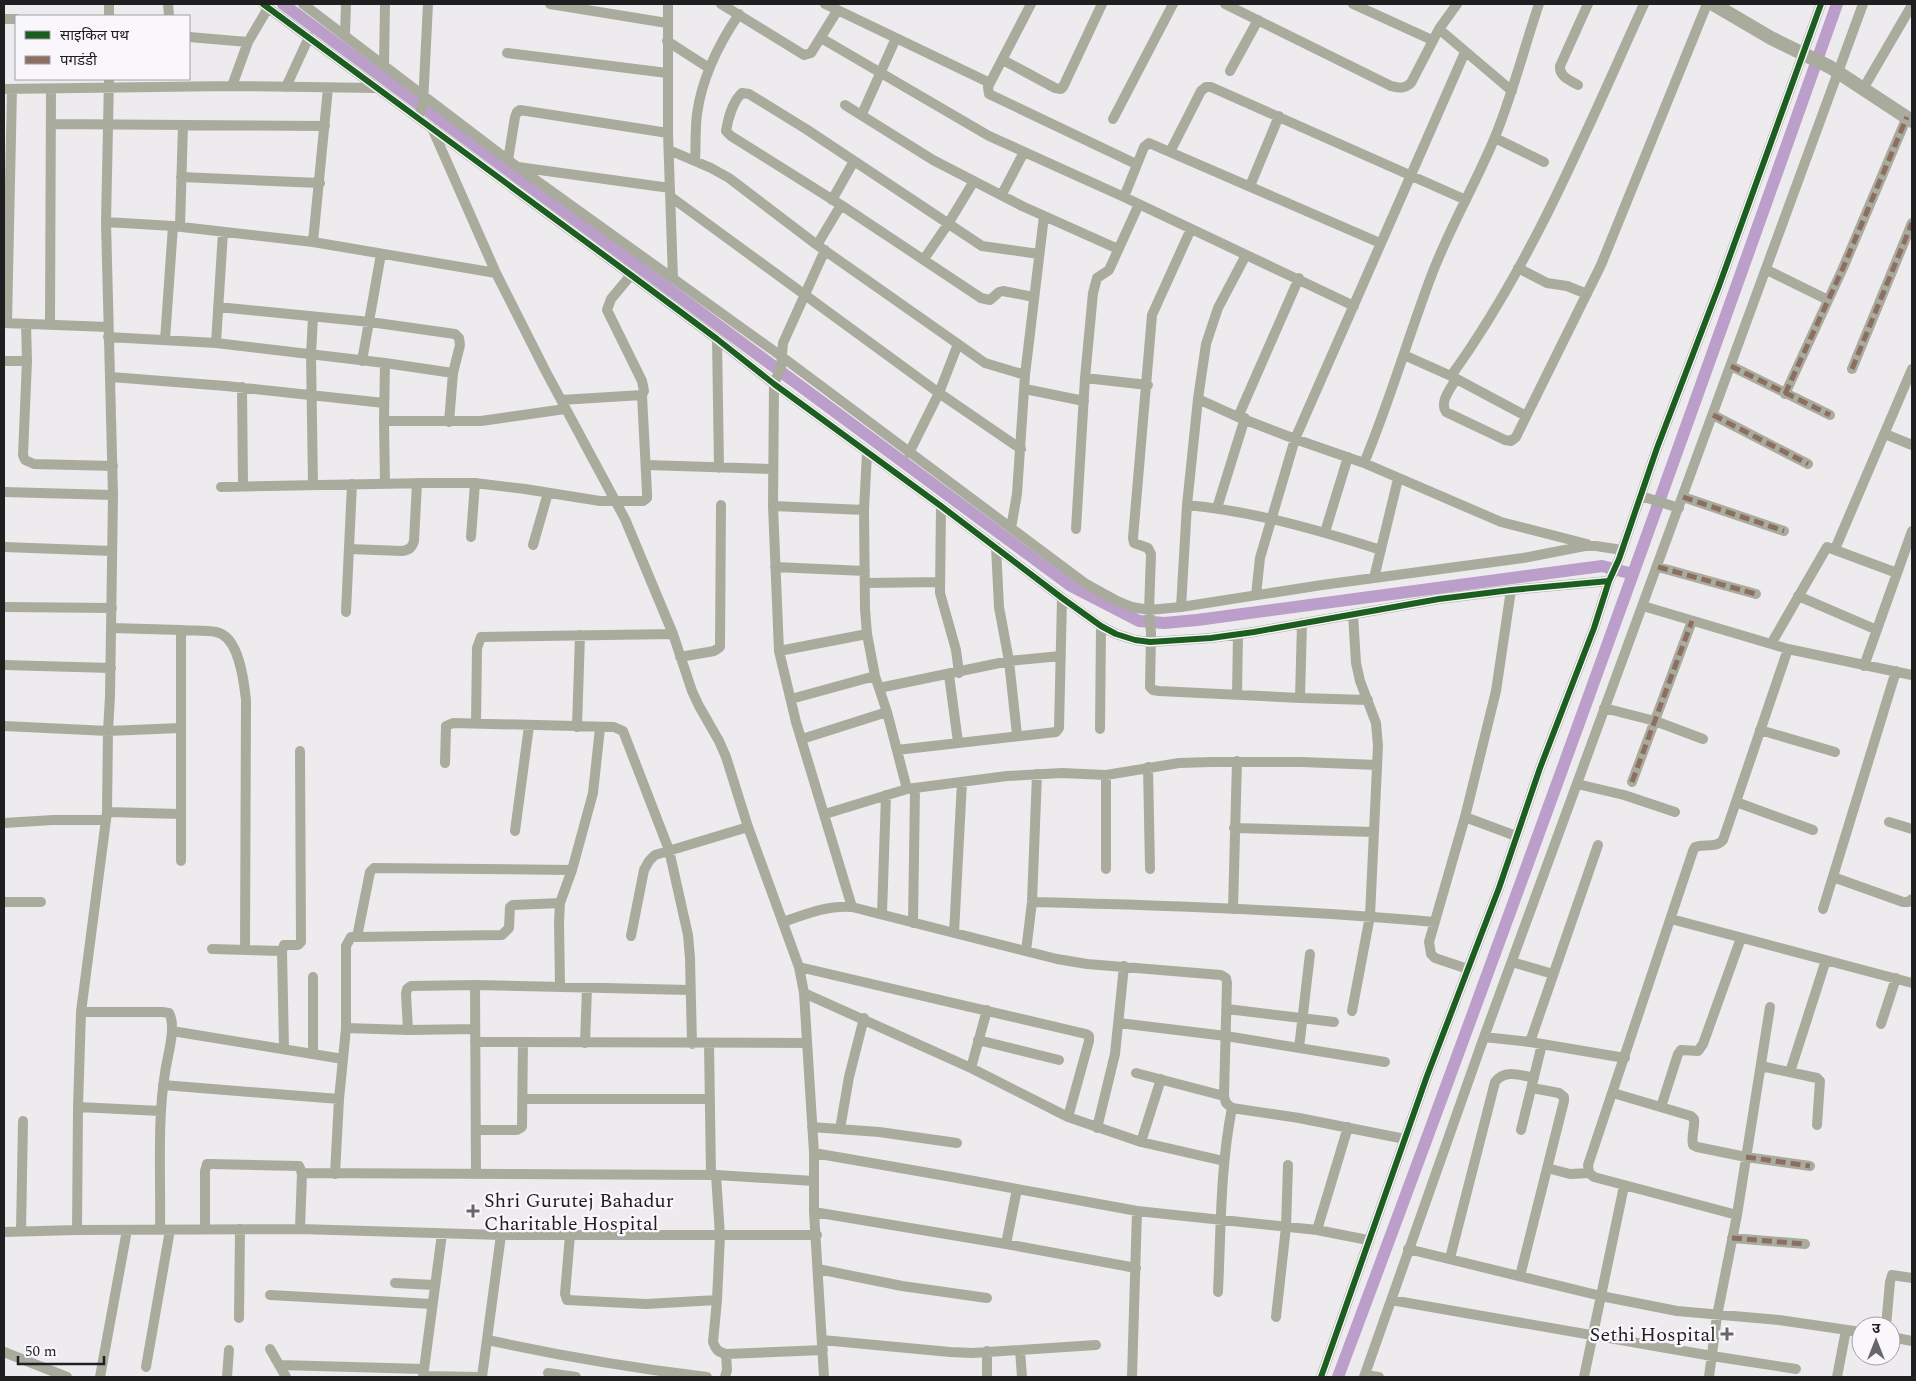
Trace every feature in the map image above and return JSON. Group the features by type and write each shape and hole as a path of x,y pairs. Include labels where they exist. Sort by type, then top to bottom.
{"street":[{"path":"303,4 384,66 421,107 496,273 625,520 673,634 699,706 726,757 748,827 799,967 804,993 814,1153 814,1212 817,1235 824,1377"},
{"path":"345,35 346,4"},
{"path":"384,66 385,4"},
{"path":"421,107 428,4"},
{"path":"550,4 667,23"},
{"path":"668,4 668,133 673,279"},
{"path":"721,4 804,55 811,53 837,10"},
{"path":"825,4 990,83"},
{"path":"1031,4 990,83 988,91 993,97 1136,164"},
{"path":"1003,60 1055,88 1061,89 1102,4"},
{"path":"1113,119 1174,4"},
{"path":"1225,4 1391,86 1400,88 1412,83 1432,40 1455,4"},
{"path":"1353,4 1432,40"},
{"path":"1364,463 1432,274 1495,138 1539,4"},
{"path":"1578,85 1562,75 1560,66 1588,4"},
{"path":"1644,4 1549,212 1478,339 1453,377 1444,403 1443,408 1446,412 1505,440 1511,441 1516,437 1601,265 1706,4"},
{"path":"1713,4 1771,38 1834,70 1909,119 1785,394"},
{"path":"1321,1377 1368,1240 1446,1025 1499,888 1516,836 1594,628 1609,581 1645,497 1657,448 1806,56 1821,4"},
{"path":"1379,1377 1364,1376 1408,1249 1604,708 1767,270 1834,70 1864,4"},
{"path":"1863,89 1912,5"},
{"path":"232,86 248,42 265,6 375,88 421,107 508,160 781,356 1086,584 1115,600 1150,614 1256,595 1523,558 1585,546 1596,546"},
{"path":"696,161 697,115 709,68 720,43 739,14"},
{"path":"1230,71 1258,20"},
{"path":"1439,29 1512,90"},
{"path":"190,37 248,42"},
{"path":"286,87 309,37"},
{"path":"821,38 962,122 1298,278 1354,306"},
{"path":"862,114 896,38"},
{"path":"667,41 709,68"},
{"path":"1256,595 1260,558 1295,439 1465,52"},
{"path":"507,53 667,73"},
{"path":"375,88 109,84 51,89 8,89 5,323 50,325 165,340 216,343 453,373"},
{"path":"78,1230 78,1107 81,1012 101,868 106,816 111,668 113,466 106,222 109,84"},
{"path":"1170,152 1201,91 1206,87 1279,116 1466,200"},
{"path":"313,242 328,88"},
{"path":"50,325 51,89"},
{"path":"1034,297 1003,291 990,300 981,298 837,202 731,136 726,131 727,123 738,97 742,93 749,94 806,128 854,162 982,246 1039,254"},
{"path":"846,105 919,152 1044,216 1118,249"},
{"path":"508,160 515,118 520,110 668,133"},
{"path":"1250,186 1279,116"},
{"path":"51,124 325,126"},
{"path":"165,340 181,177 183,125"},
{"path":"432,128 775,382 866,454 941,506 1062,598 1101,626 1116,634 1135,640 1150,637 1238,634 1439,599 1609,581"},
{"path":"1495,138 1544,162"},
{"path":"1124,197 1136,164 1146,144 1154,144 1380,242"},
{"path":"669,150 729,178 821,248 992,366 1025,375"},
{"path":"1002,194 1024,152"},
{"path":"852,907 826,814 802,739 779,651 773,469 775,382 781,367 783,343 805,295 837,202 854,162"},
{"path":"517,167 671,193 805,295 939,393 1021,449"},
{"path":"181,177 320,183"},
{"path":"924,259 974,181"},
{"path":"1076,529 1085,378 1095,284 1097,278 1109,270 1139,204"},
{"path":"1011,528 1017,494 1025,375 1044,216"},
{"path":"106,222 176,226 313,242 496,273"},
{"path":"1852,369 1912,223"},
{"path":"1191,229 1154,308 1150,326 1148,385 1133,538 1137,545 1150,550 1149,682 1153,690 1368,700"},
{"path":"216,343 223,232"},
{"path":"362,361 381,254"},
{"path":"1181,607 1187,504 1206,344 1213,320 1246,255"},
{"path":"1518,268 1547,283 1567,286 1587,294"},
{"path":"1767,270 1828,300"},
{"path":"221,487 475,483 616,502 643,502 646,498 647,465 642,395 644,391 642,381 607,310 611,299 631,275"},
{"path":"1218,508 1241,418 1298,278"},
{"path":"218,307 370,322 455,334 459,338 460,345 453,373 449,422"},
{"path":"313,317 311,355 313,485"},
{"path":"26,324 27,362 23,455 25,460 34,464 113,466"},
{"path":"717,339 719,468"},
{"path":"909,453 939,393 958,344"},
{"path":"1404,355 1453,377 1526,416"},
{"path":"4,361 27,362"},
{"path":"385,363 385,484"},
{"path":"1731,366 1830,415"},
{"path":"1835,548 1912,369"},
{"path":"111,377 242,387 384,403"},
{"path":"1085,378 1148,385"},
{"path":"242,387 243,486"},
{"path":"1025,389 1084,401"},
{"path":"384,421 449,422 495,420 563,404 642,395"},
{"path":"1198,399 1295,439 1364,463 1501,522 1596,546 1621,555"},
{"path":"1713,415 1808,464"},
{"path":"1885,434 1912,445"},
{"path":"866,454 864,510 867,634 875,676 897,750 911,789 913,923"},
{"path":"1325,532 1348,458"},
{"path":"647,465 773,469"},
{"path":"1374,578 1398,479"},
{"path":"349,549 408,550 412,546 417,483"},
{"path":"471,537 475,483"},
{"path":"346,612 352,484"},
{"path":"4,492 113,495"},
{"path":"534,545 548,493"},
{"path":"1683,496 1784,531"},
{"path":"1645,497 1679,508"},
{"path":"1187,504 1218,508 1325,532 1381,550"},
{"path":"680,657 714,651 720,647 721,505"},
{"path":"774,506 864,510"},
{"path":"941,506 940,582 942,605 954,642 958,742"},
{"path":"1864,666 1912,531"},
{"path":"1771,644 1824,548 1830,546 1897,573"},
{"path":"4,547 112,551"},
{"path":"996,547 999,607 1009,661 1017,735"},
{"path":"775,567 865,571"},
{"path":"1658,567 1756,594"},
{"path":"865,583 940,582"},
{"path":"1468,970 1435,958 1431,954 1429,942 1465,817 1496,691 1511,590"},
{"path":"1798,596 1877,630"},
{"path":"897,750 1056,732 1059,728 1062,598"},
{"path":"1643,606 1788,649 1864,666 1896,670 1912,675"},
{"path":"4,607 112,608"},
{"path":"1352,1011 1370,916 1378,746 1376,722 1360,681 1356,663 1353,614"},
{"path":"1632,782 1692,621"},
{"path":"1300,698 1302,624"},
{"path":"1100,729 1101,626"},
{"path":"112,628 216,632 228,638 233,646 243,678 246,700 245,950"},
{"path":"181,630 181,861"},
{"path":"476,723 477,648 481,637 673,634"},
{"path":"779,651 867,634"},
{"path":"1237,695 1238,634"},
{"path":"577,727 580,635"},
{"path":"1589,1173 1588,1165 1693,851 1695,847 1700,845 1720,844 1788,649"},
{"path":"879,688 954,674 1009,661 1061,656"},
{"path":"4,665 111,668"},
{"path":"1823,909 1896,670"},
{"path":"791,699 875,676"},
{"path":"1604,708 1655,721 1703,739"},
{"path":"802,739 887,712"},
{"path":"446,764 446,726 453,723 619,728 623,731 669,850 689,945 692,1044"},
{"path":"4,726 108,731 180,728"},
{"path":"515,831 529,726"},
{"path":"560,987 560,903 572,870 593,793 600,728"},
{"path":"1760,730 1835,752"},
{"path":"284,1048 282,951 284,945 298,945 300,942 300,751"},
{"path":"826,814 911,789 1006,776 1036,774 1106,775 1179,763 1237,761 1377,765"},
{"path":"1232,909 1237,761"},
{"path":"1148,768 1150,869"},
{"path":"1026,952 1032,902 1036,774"},
{"path":"1106,775 1106,869"},
{"path":"954,933 962,782"},
{"path":"1577,784 1624,795 1675,812"},
{"path":"882,914 886,795"},
{"path":"1736,802 1813,830"},
{"path":"4,823 106,816 181,814"},
{"path":"1465,817 1516,836"},
{"path":"1889,822 1912,829"},
{"path":"631,936 644,870 648,861 655,855 669,850 748,827"},
{"path":"1234,828 1374,832"},
{"path":"1530,1042 1598,845"},
{"path":"357,936 368,878 374,868 572,870"},
{"path":"1833,878 1903,902 1908,902 1912,898"},
{"path":"4,902 41,902"},
{"path":"1032,902 1232,909 1370,916 1434,922"},
{"path":"335,1174 339,1099 346,1028 346,946 351,936 502,935 508,928 510,907 513,905 560,903"},
{"path":"783,922 823,909 840,906 852,907 1026,952 1080,962 1221,975 1226,978 1227,983 1224,1096 1226,1103 1232,1108 1348,1127 1405,1139"},
{"path":"1671,919 1912,983"},
{"path":"1662,1107 1678,1054 1681,1050 1694,1051 1701,1049 1740,938"},
{"path":"212,949 282,951"},
{"path":"1299,1048 1310,954"},
{"path":"1790,1072 1826,960"},
{"path":"1512,962 1553,974"},
{"path":"1097,1128 1112,1064 1119,1023 1124,966"},
{"path":"799,967 1077,1031 1089,1036 1068,1117"},
{"path":"313,977 313,1054"},
{"path":"1881,1024 1896,978"},
{"path":"408,1030 406,994 408,987 475,985 690,990"},
{"path":"475,985 476,1174"},
{"path":"585,1043 587,988"},
{"path":"804,993 864,1018 971,1068 1068,1117 1141,1142 1224,1162"},
{"path":"1709,1377 1717,1316 1737,1215 1770,1007"},
{"path":"1227,1009 1334,1022"},
{"path":"971,1068 987,1010"},
{"path":"81,1012 162,1012 169,1013 171,1018 172,1031 163,1085 161,1111 165,1230 146,1367"},
{"path":"840,1129 849,1077 864,1018"},
{"path":"1119,1023 1226,1036 1385,1062"},
{"path":"346,1028 408,1030 475,1028"},
{"path":"172,1031 343,1059"},
{"path":"1484,1037 1530,1042 1625,1058"},
{"path":"978,1040 1059,1060"},
{"path":"475,1042 807,1043"},
{"path":"476,1130 520,1130 522,1125 523,1042"},
{"path":"709,1044 714,1175 720,1236 713,1342 719,1352 726,1354 822,1345 950,1352 1096,1345"},
{"path":"1521,1130 1542,1044"},
{"path":"1761,1066 1817,1078 1820,1081 1817,1125"},
{"path":"1136,1074 1224,1096"},
{"path":"1450,1258 1496,1082 1499,1076 1506,1074 1559,1093 1564,1097 1520,1276"},
{"path":"1141,1142 1161,1079"},
{"path":"163,1085 339,1099"},
{"path":"1612,1093 1691,1116 1694,1119 1693,1145 1746,1158 1810,1166"},
{"path":"522,1099 710,1099"},
{"path":"78,1107 161,1111"},
{"path":"1218,1292 1224,1162 1232,1108"},
{"path":"20,1232 23,1121"},
{"path":"812,1127 957,1143"},
{"path":"1317,1230 1348,1127"},
{"path":"814,1153 1137,1211 1317,1230 1368,1240"},
{"path":"205,1229 205,1171 207,1164 299,1166 302,1173 300,1229"},
{"path":"1276,1317 1286,1227 1288,1165"},
{"path":"1547,1168 1570,1174 1589,1173 1594,1177 1624,1186 1737,1215"},
{"path":"302,1173 714,1175 814,1181"},
{"path":"1584,1377 1624,1186"},
{"path":"1006,1244 1016,1189"},
{"path":"1132,1377 1137,1211"},
{"path":"814,1212 1136,1268"},
{"path":"239,1318 240,1229"},
{"path":"4,1232 300,1229 501,1236 817,1235"},
{"path":"100,1377 127,1230"},
{"path":"423,1374 442,1234"},
{"path":"570,1235 565,1294 568,1300 573,1302 646,1304 717,1300"},
{"path":"278,1365 482,1377 501,1236"},
{"path":"1732,1238 1805,1244"},
{"path":"1408,1249 1601,1296 1677,1311 1779,1320 1851,1331"},
{"path":"818,1269 902,1286 987,1298"},
{"path":"1887,1316 1892,1276 1912,1278"},
{"path":"395,1283 434,1285"},
{"path":"270,1295 432,1304"},
{"path":"1391,1300 1796,1369"},
{"path":"1837,1377 1846,1330"},
{"path":"488,1340 550,1354 707,1377"},
{"path":"270,1349 286,1377"},
{"path":"227,1377 229,1350"},
{"path":"1020,1350 1022,1377"},
{"path":"987,1351 988,1377"},
{"path":"4,1352 67,1377"},
{"path":"550,1354 548,1375 576,1377"},
{"path":"725,1377 727,1370 726,1354"}],"waterway":[{"path":"283,4 1071,586 1139,621 1164,623 1197,620 1602,566 1633,574"},
{"path":"1338,1377 1590,692 1837,4"}],"marked path":[{"path":"1785,394 1843,268 1907,117"},
{"path":"1852,369 1912,223"},
{"path":"1731,366 1830,415"},
{"path":"1713,415 1808,464"},
{"path":"1683,497 1784,531"},
{"path":"1658,567 1756,594"},
{"path":"1632,782 1692,621"},
{"path":"1746,1157 1810,1166"},
{"path":"1732,1238 1805,1244"}],"cycle path":[{"path":"263,4 631,275 1062,598 1101,626 1116,634 1150,642 1211,638 1439,599 1609,581"},
{"path":"1321,1377 1427,1076 1499,888 1540,768 1594,628 1657,448 1719,286 1821,4"}],"place":[{"name":"Shri Gurutej Bahadur Charitable Hospital","path":"473,1211"},
{"name":"Sethi Hospital","path":"1727,1334"}]}
